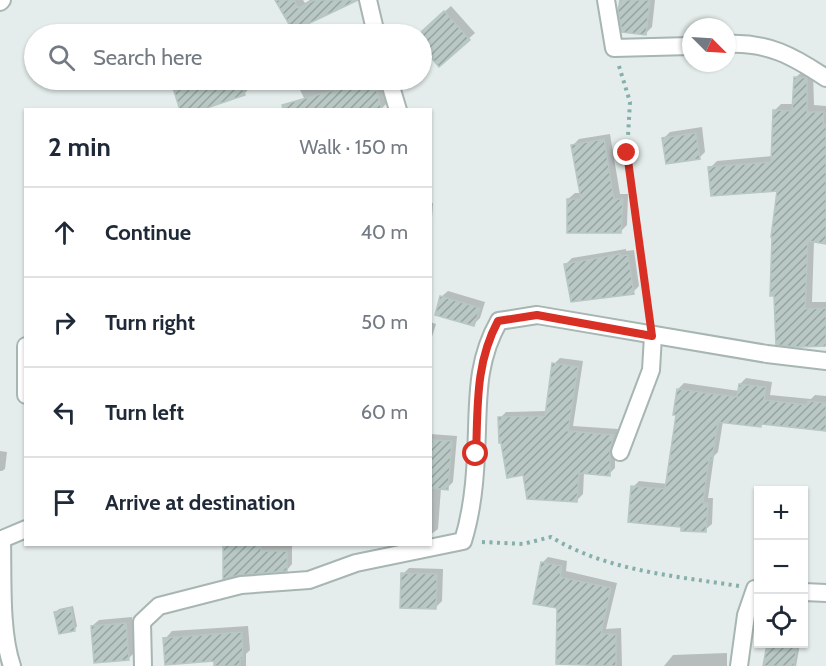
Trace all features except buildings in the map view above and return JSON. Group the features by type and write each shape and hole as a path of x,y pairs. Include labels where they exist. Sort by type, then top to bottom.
{"street":[{"path":"368,0 374,24"},
{"path":"606,0 614,48 682,46"},
{"path":"736,44 768,47 802,62 826,78"},
{"path":"392,90 397,108"},
{"path":"143,666 142,622 159,606 241,585 309,580 356,563 463,541 472,506 479,374 489,339 498,321 537,315 652,336 826,361"},
{"path":"620,452 651,370 652,336"},
{"path":"12,666 3,613 1,539 24,530"},
{"path":"808,592 826,593"},
{"path":"739,666 746,615 755,594"}],"path":[{"path":"614,48 630,102 627,153 652,336"},
{"path":"463,541 523,544 551,537 570,549 616,565 754,588"}],"route":[{"path":"476,454 479,374 489,339 498,321 537,315 652,336 627,153"}]}
